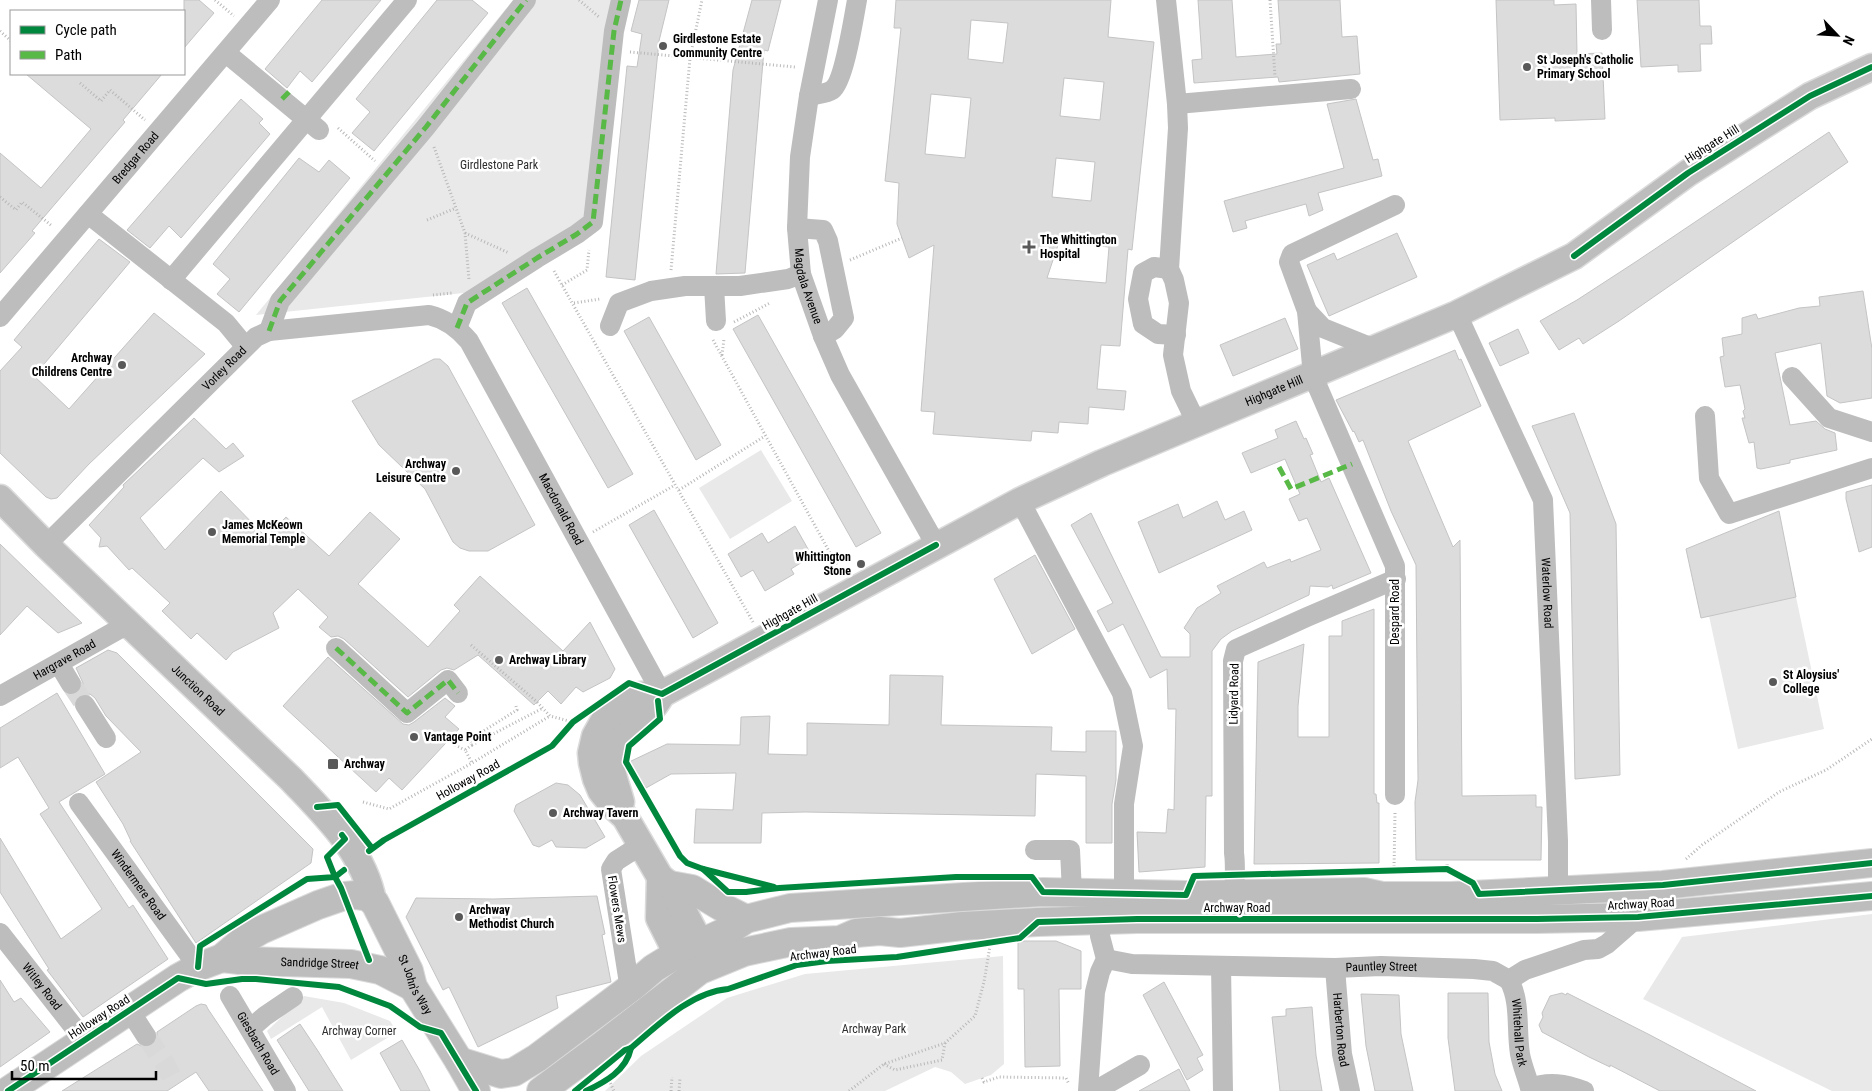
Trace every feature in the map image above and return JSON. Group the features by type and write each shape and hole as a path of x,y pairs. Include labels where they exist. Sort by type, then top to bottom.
{"highway":[{"name":"Archway Road","path":"1418,907 1451,896 1664,885 1872,862"},
{"name":"Archway Road","path":"459,1061 501,1074 514,1072 537,1058 654,968 731,929 746,919 790,908 1042,892 1124,894 1364,892 1378,878 1393,878 1412,882 1418,907"},
{"path":"665,881 692,889 746,919"},
{"name":"Holloway Road","path":"8,1091 178,978 210,962 261,930 318,905 344,896 363,896 373,901"},
{"name":"Archway Road","path":"541,1091 603,1046 700,970 744,952 791,942 840,940 856,933 880,931 900,933 963,926 1418,907 1537,919 1638,917 1872,896"},
{"name":"St John's Way","path":"373,901 409,971 412,987 476,1091"},
{"name":"Sandridge Street","path":"210,962 248,961 351,964 380,970 412,987"}],"main road":[{"name":"Highgate Hill","path":"581,726 598,729 609,715 634,698 645,694 662,694 1020,501 1102,463 1457,314 1574,256 1688,173 1810,96 1872,67"},
{"name":"Junction Road","path":"0,498 46,545 290,780 342,835 365,875 373,901"},
{"name":"Highgate Hill","path":"625,817 612,768 613,747 631,725 652,709 662,694"},
{"path":"581,726 591,753 596,779 605,796 625,817 665,881 689,949 700,970"}],"street":[{"name":"Bredgar Road","path":"0,317 270,0"},
{"path":"171,280 320,125 407,0"},
{"path":"269,332 280,301 426,127 526,0"},
{"path":"457,328 468,297 577,234 593,222 612,50 621,0"},
{"name":"Magdala Avenue","path":"828,0 809,96 800,157 797,228 803,279 823,336 840,375 936,545"},
{"path":"809,96 832,90 842,73 857,0"},
{"path":"1166,0 1178,128 1169,269 1174,280 1179,303 1173,355 1182,391 1197,424"},
{"path":"1602,0 1602,30"},
{"path":"226,53 320,125"},
{"path":"1177,104 1351,89"},
{"path":"1375,349 1323,328 1307,311 1289,262 1292,254 1395,205"},
{"path":"88,214 226,323 246,346"},
{"path":"797,228 823,230 828,241 844,318 835,330 823,336"},
{"path":"1169,269 1154,267 1143,273 1138,299 1143,324 1158,334 1176,335"},
{"path":"610,326 619,303 651,291 684,286 740,286 788,279 803,279"},
{"path":"714,286 720,330"},
{"name":"Despard Road","path":"1307,311 1313,376 1395,566 1395,795"},
{"name":"Waterlow Road","path":"1457,314 1543,500 1558,842 1558,891"},
{"name":"Vorley Road","path":"46,545 256,337 269,332 429,315 438,317 457,328"},
{"name":"Macdonald Road","path":"457,328 469,341 662,694"},
{"path":"1792,377 1829,418 1872,432"},
{"path":"1705,416 1709,478 1728,514 1872,468"},
{"path":"1020,501 1122,693 1133,746 1124,804 1124,894"},
{"name":"Lidyard Road","path":"1235,893 1233,661 1236,649 1396,580"},
{"name":"Hargrave Road","path":"0,696 128,624"},
{"path":"336,648 406,713 448,680 458,694"},
{"path":"59,664 71,684"},
{"path":"85,705 106,738"},
{"name":"Windermere Road","path":"79,803 210,962"},
{"name":"Flowers Mews","path":"633,986 628,977 611,869 616,860 642,845"},
{"path":"1035,850 1070,850 1072,893"},
{"path":"1509,980 1525,970 1584,950 1598,949 1608,944 1638,917"},
{"path":"1088,1091 1095,992 1100,972 1106,959 1100,936 1101,921"},
{"name":"Witley Road","path":"0,933 84,1040"},
{"name":"Pauntley Street","path":"1106,959 1132,964 1335,968 1381,966 1474,969 1493,971 1509,980"},
{"path":"1221,966 1223,1091"},
{"name":"Harberton Road","path":"1335,968 1342,1054 1350,1091"},
{"name":"Whitehall Park","path":"1509,980 1516,1002 1520,1054 1530,1089 1540,1084 1561,1083 1584,1091"},
{"name":"Giesbach Road","path":"230,996 286,1091"},
{"path":"250,1029 265,1016 293,998"},
{"path":"130,1011 146,1036"},
{"path":"1095,1091 1140,1065"}],"path":[{"path":"670,288 690,58 702,0"},
{"path":"1270,0 1276,96"},
{"path":"0,31 10,40"},
{"path":"612,50 814,68"},
{"path":"80,83 101,101 110,90 159,132"},
{"path":"320,125 388,173"},
{"path":"426,127 465,233 468,297 426,296"},
{"path":"0,197 16,210 22,202 67,239"},
{"path":"427,220 456,208"},
{"path":"562,285 586,270 593,222"},
{"path":"465,233 506,252 540,255 562,285 763,640"},
{"path":"834,268 902,238"},
{"path":"720,330 803,279"},
{"path":"720,330 722,355 850,591"},
{"path":"720,330 722,355"},
{"path":"679,490 765,436"},
{"path":"578,541 675,484"},
{"path":"471,645 550,716 581,726"},
{"path":"472,745 469,740 517,710 516,706"},
{"path":"465,750 542,708"},
{"path":"362,802 389,809 472,763 550,716"},
{"path":"568,728 581,726"},
{"path":"1681,864 1702,845 1779,792 1826,770 1872,740"},
{"path":"455,745 465,750 472,763"},
{"path":"1395,795 1395,867"},
{"path":"1386,870 1395,867 1403,870"},
{"path":"1438,869 1447,869 1454,873"},
{"path":"981,944 1001,941"},
{"path":"849,1091 884,1064 945,1043 975,1016 984,982 991,943"},
{"path":"884,1064 895,1070 942,1060 945,1043"},
{"path":"601,1084 616,1074"},
{"path":"670,1091 672,1077"},
{"path":"679,1091 680,1078"},
{"path":"982,1078 984,1082 999,1078 1066,1078 1072,1091"},
{"path":"609,1080 614,1091"}],"green space":[{"name":"Girdlestone Park","path":"513,0 613,0 588,221 473,292 256,315"},
{"path":"761,450 792,501 730,539 699,488"},
{"path":"1796,597 1824,729 1738,749 1709,616"},
{"path":"1872,914 1872,1091 1832,1091 1643,999 1682,937"},
{"name":"Archway Park","path":"1003,956 1004,1064 991,1075 965,1084 951,1072 935,1067 885,1091 605,1091 641,1056 727,998 805,974"},
{"name":"Archway Corner","path":"304,996 344,1003 390,1021 397,1032 351,1060 322,1007 271,1039 267,1031"}],"building":[{"path":"184,0 199,0 214,13 185,47 185,10"},
{"path":"322,0 381,0 312,82 300,71 287,88 265,69"},
{"path":"437,0 472,0 488,13 374,151 352,133 370,112 356,99"},
{"path":"639,0 669,0 659,41 635,280 606,277 627,66 637,67 642,34 631,31"},
{"path":"752,0 781,0 768,51 764,50 745,273 716,274 733,70"},
{"path":"896,0 1111,0 1108,37 1154,42 1132,250 1128,249 1120,346 1101,345 1097,389 1126,391 1124,410 1089,407 1088,424 1059,422 1058,433 1032,431 1031,441 933,434 935,412 921,411 934,245 909,258 897,224 899,183 885,181 901,28 894,28","holes":["971,20 1008,23 1003,63 968,59","1064,78 1104,82 1100,120 1060,116","931,94 971,98 965,158 925,154","1056,158 1095,162 1091,201 1052,197","1059,242 1109,247 1106,283 1047,278"]},
{"path":"1198,0 1232,0 1236,57 1277,54 1276,44 1281,44 1278,0 1340,0 1342,37 1357,36 1360,74 1279,82 1278,77 1194,83 1192,60 1202,59"},
{"name":"St Joseph's Catholic Primary School","path":"1496,0 1554,0 1554,5 1576,4 1577,54 1602,53 1605,119 1555,121 1555,118 1500,120"},
{"path":"1637,0 1699,0 1700,26 1711,26 1712,44 1700,44 1701,71 1678,72 1678,65 1641,67"},
{"path":"27,75 161,75 123,120 125,122 32,231 35,233 0,273 0,153 41,188 91,129"},
{"path":"241,99 263,119 259,123 270,134 181,238 169,226 150,248 127,230"},
{"path":"1356,99 1373,160 1378,159 1382,176 1318,193 1323,210 1309,216 1306,204 1245,221 1247,228 1233,232 1224,201 1344,168 1327,104"},
{"path":"1829,132 1848,162 1619,321 1583,344 1579,338 1559,350 1540,321 1577,300 1637,261"},
{"path":"299,158 319,172 329,160 350,178 239,312 217,294 230,279 213,264"},
{"path":"1397,233 1417,277 1329,316 1307,265 1334,253 1337,260"},
{"path":"99,239 130,262 34,376 69,409 154,313 205,354 89,464 57,498 51,499 46,497 0,453 0,371 22,347 14,340"},
{"path":"527,288 633,474 608,488 502,303"},
{"path":"1863,291 1872,349 1872,398 1840,403 1827,396 1821,343 1775,353 1790,425 1816,421 1825,429 1835,433 1837,450 1790,460 1790,463 1761,469 1757,468 1754,442 1749,443 1742,418 1745,418 1743,411 1745,409 1740,385 1725,387 1720,357 1724,356 1722,338 1742,334 1742,318 1756,314 1758,319 1799,308 1820,306 1819,297"},
{"path":"758,315 881,533 856,547 733,329"},
{"path":"649,317 721,445 696,460 624,331"},
{"path":"1285,318 1298,349 1233,376 1220,345"},
{"path":"1518,329 1529,353 1500,366 1489,343"},
{"path":"1455,350 1459,360 1461,359 1481,406 1408,441 1453,547 1460,540 1462,796 1536,795 1536,807 1542,807 1541,860 1416,860 1415,802 1418,780 1416,565 1391,511 1363,440 1359,442 1336,400"},
{"name":"Archway Leisure Centre","path":"434,359 440,359 448,366 535,525 488,551 469,551 460,548 453,542 425,489 379,445 352,401"},
{"path":"1574,413 1616,524 1620,775 1575,779 1570,513 1532,426"},
{"path":"194,418 226,449 233,443 244,456 219,472 203,458 140,518 165,550 221,491 266,537 286,517 329,556 370,512 400,539 358,584 428,647 460,611 454,605 480,576 563,651 590,622 615,669 610,678 583,692 576,687 561,704 548,691 534,705 478,655 454,670 447,668 441,670 408,697 344,639 338,636 331,637 319,627 328,617 298,589 273,613 279,628 233,652 226,660 197,633 191,639 162,611 170,603 132,568 129,570 107,546 99,547 101,538 89,525 124,487 123,485"},
{"path":"1296,421 1313,454 1310,455 1321,482 1329,478 1371,573 1333,589 1332,585 1328,587 1310,586 1309,595 1232,631 1221,639 1212,651 1212,796 1206,796 1205,867 1139,872 1137,832 1166,833 1168,809 1174,810 1176,709 1168,709 1167,669 1150,678 1123,624 1108,632 1097,611 1113,603 1071,525 1091,513 1161,657 1190,657 1190,634 1184,628 1197,608 1221,593 1217,586 1264,562 1267,568 1290,559 1291,562 1321,550 1307,518 1299,521 1289,499 1300,494 1285,459 1251,473 1242,453 1278,438 1275,430"},
{"path":"1872,485 1872,547 1859,552 1846,492"},
{"path":"1217,501 1225,520 1244,511 1252,530 1159,573 1138,522 1178,504 1183,518"},
{"path":"654,510 718,623 693,638 629,525"},
{"path":"1779,511 1796,597 1701,618 1686,549"},
{"name":"Whittington Stone","path":"795,526 812,556 791,569 794,574 765,591 753,570 741,577 728,554 762,533 768,543"},
{"path":"0,544 82,623 58,633 27,606 0,635"},
{"path":"1035,555 1075,629 1032,654 994,579"},
{"path":"1374,609 1374,794 1376,794 1377,803 1379,803 1379,863 1254,864 1258,662 1304,644 1298,706 1298,737 1329,737 1329,636 1342,636 1342,621"},
{"path":"108,650 117,653 313,849 311,863 196,943 130,841 123,824 96,782 141,752 106,716 95,698 90,694 78,693 82,689 83,683 76,668"},
{"path":"328,657 403,724 409,725 414,722 445,698 455,706 445,717 459,729 402,790 389,778 376,792 283,706"},
{"path":"890,675 943,676 941,725 1052,727 1051,751 1086,752 1086,731 1116,731 1116,780 1112,804 1112,843 1086,843 1086,776 1036,774 1035,816 762,813 761,843 694,843 696,809 733,810 736,773 671,774 646,788 629,762 667,744 740,745 741,717 770,716 768,754 807,755 807,723 889,725"},
{"path":"57,693 105,774 59,802 129,908 133,905 168,959 83,1017 47,970 49,969 0,892 0,838 61,939 102,909 40,814 49,808 18,757 0,768 0,728"},
{"name":"Archway Tavern","path":"556,783 568,785 580,795 605,837 586,848 556,847 552,840 539,847 533,845 514,811 516,805"},
{"path":"597,896 605,934 602,935 611,982 556,996 558,1008 478,1047 449,987 443,990 406,917 416,898 493,899"},
{"path":"1018,941 1056,941 1081,951 1081,989 1059,989 1060,1066 1025,1067 1024,989 1018,989"},
{"path":"0,980 14,1002 21,998 50,1032 0,1067"},
{"path":"1164,982 1203,1055 1197,1058 1203,1070 1187,1080 1143,995"},
{"path":"1448,993 1488,993 1489,1042 1495,1074 1502,1091 1455,1091 1448,1038"},
{"path":"1562,993 1566,995 1567,993 1756,1091 1660,1091 1610,1065 1610,1067 1589,1057 1542,1032 1539,1025 1550,996"},
{"path":"1361,994 1399,995 1401,1034 1413,1091 1375,1091 1366,1046"},
{"path":"201,1004 206,1005 263,1091 209,1091 196,1072 167,1091 62,1091 137,1044 146,1048 152,1046 157,1041 157,1032"},
{"path":"1312,1007 1316,1055 1322,1091 1280,1091 1272,1017 1286,1016 1286,1009"},
{"path":"300,1024 343,1091 309,1091 277,1040"},
{"path":"402,1040 430,1091 401,1091 380,1053"},
{"path":"1179,1069 1190,1091 1139,1091"}],"tunnel":[{"path":"71,684 85,705"},
{"path":"146,1036 171,1076"}],"marked path":[{"path":"269,331 280,301 426,127 526,0"},
{"path":"457,328 467,303 593,222 614,31 621,0"},
{"path":"282,99 289,92"},
{"path":"1279,467 1291,489 1352,464"},
{"path":"336,648 407,713 448,680 458,693"}],"cycle path":[{"path":"1574,256 1688,173 1810,96 1872,67"},
{"path":"369,851 384,840 552,746 573,722 629,683 662,694 936,545"},
{"path":"658,701 660,719 629,746 626,762 680,856 687,863 703,869 774,887"},
{"path":"317,807 338,805 372,848"},
{"path":"198,967 200,946 307,879 335,877 327,857 345,839 342,835"},
{"path":"703,869 728,892 956,877 1032,877 1043,892 1186,895 1194,876 1447,869 1473,883 1479,894 1663,885 1872,863"},
{"path":"344,870 335,877 369,960"},
{"path":"575,1091 676,1011 701,996 714,991 728,989 797,965 827,961 897,957 1020,938 1038,922 1137,919 1537,919 1638,917 1872,896"},
{"path":"8,1091 178,978 206,984 256,979 339,987 390,1006 420,1027 441,1033 476,1091"},
{"path":"586,1091 614,1075 625,1063 631,1048"}],"place":[{"name":"Girdlestone Estate Community Centre","path":"663,46"},
{"name":"St Joseph's Catholic Primary School","path":"1527,67"},
{"name":"The Whittington Hospital","path":"1029,247"},
{"name":"Archway Childrens Centre","path":"122,365"},
{"name":"Archway Leisure Centre","path":"456,471"},
{"name":"James McKeown Memorial Temple","path":"212,532"},
{"name":"Whittington Stone","path":"861,564"},
{"name":"Archway Library","path":"499,660"},
{"name":"St Aloysius' College","path":"1773,682"},
{"name":"Vantage Point","path":"414,737"},
{"name":"Archway","path":"333,764"},
{"name":"Archway Tavern","path":"553,813"},
{"name":"Archway Methodist Church","path":"459,917"}]}
